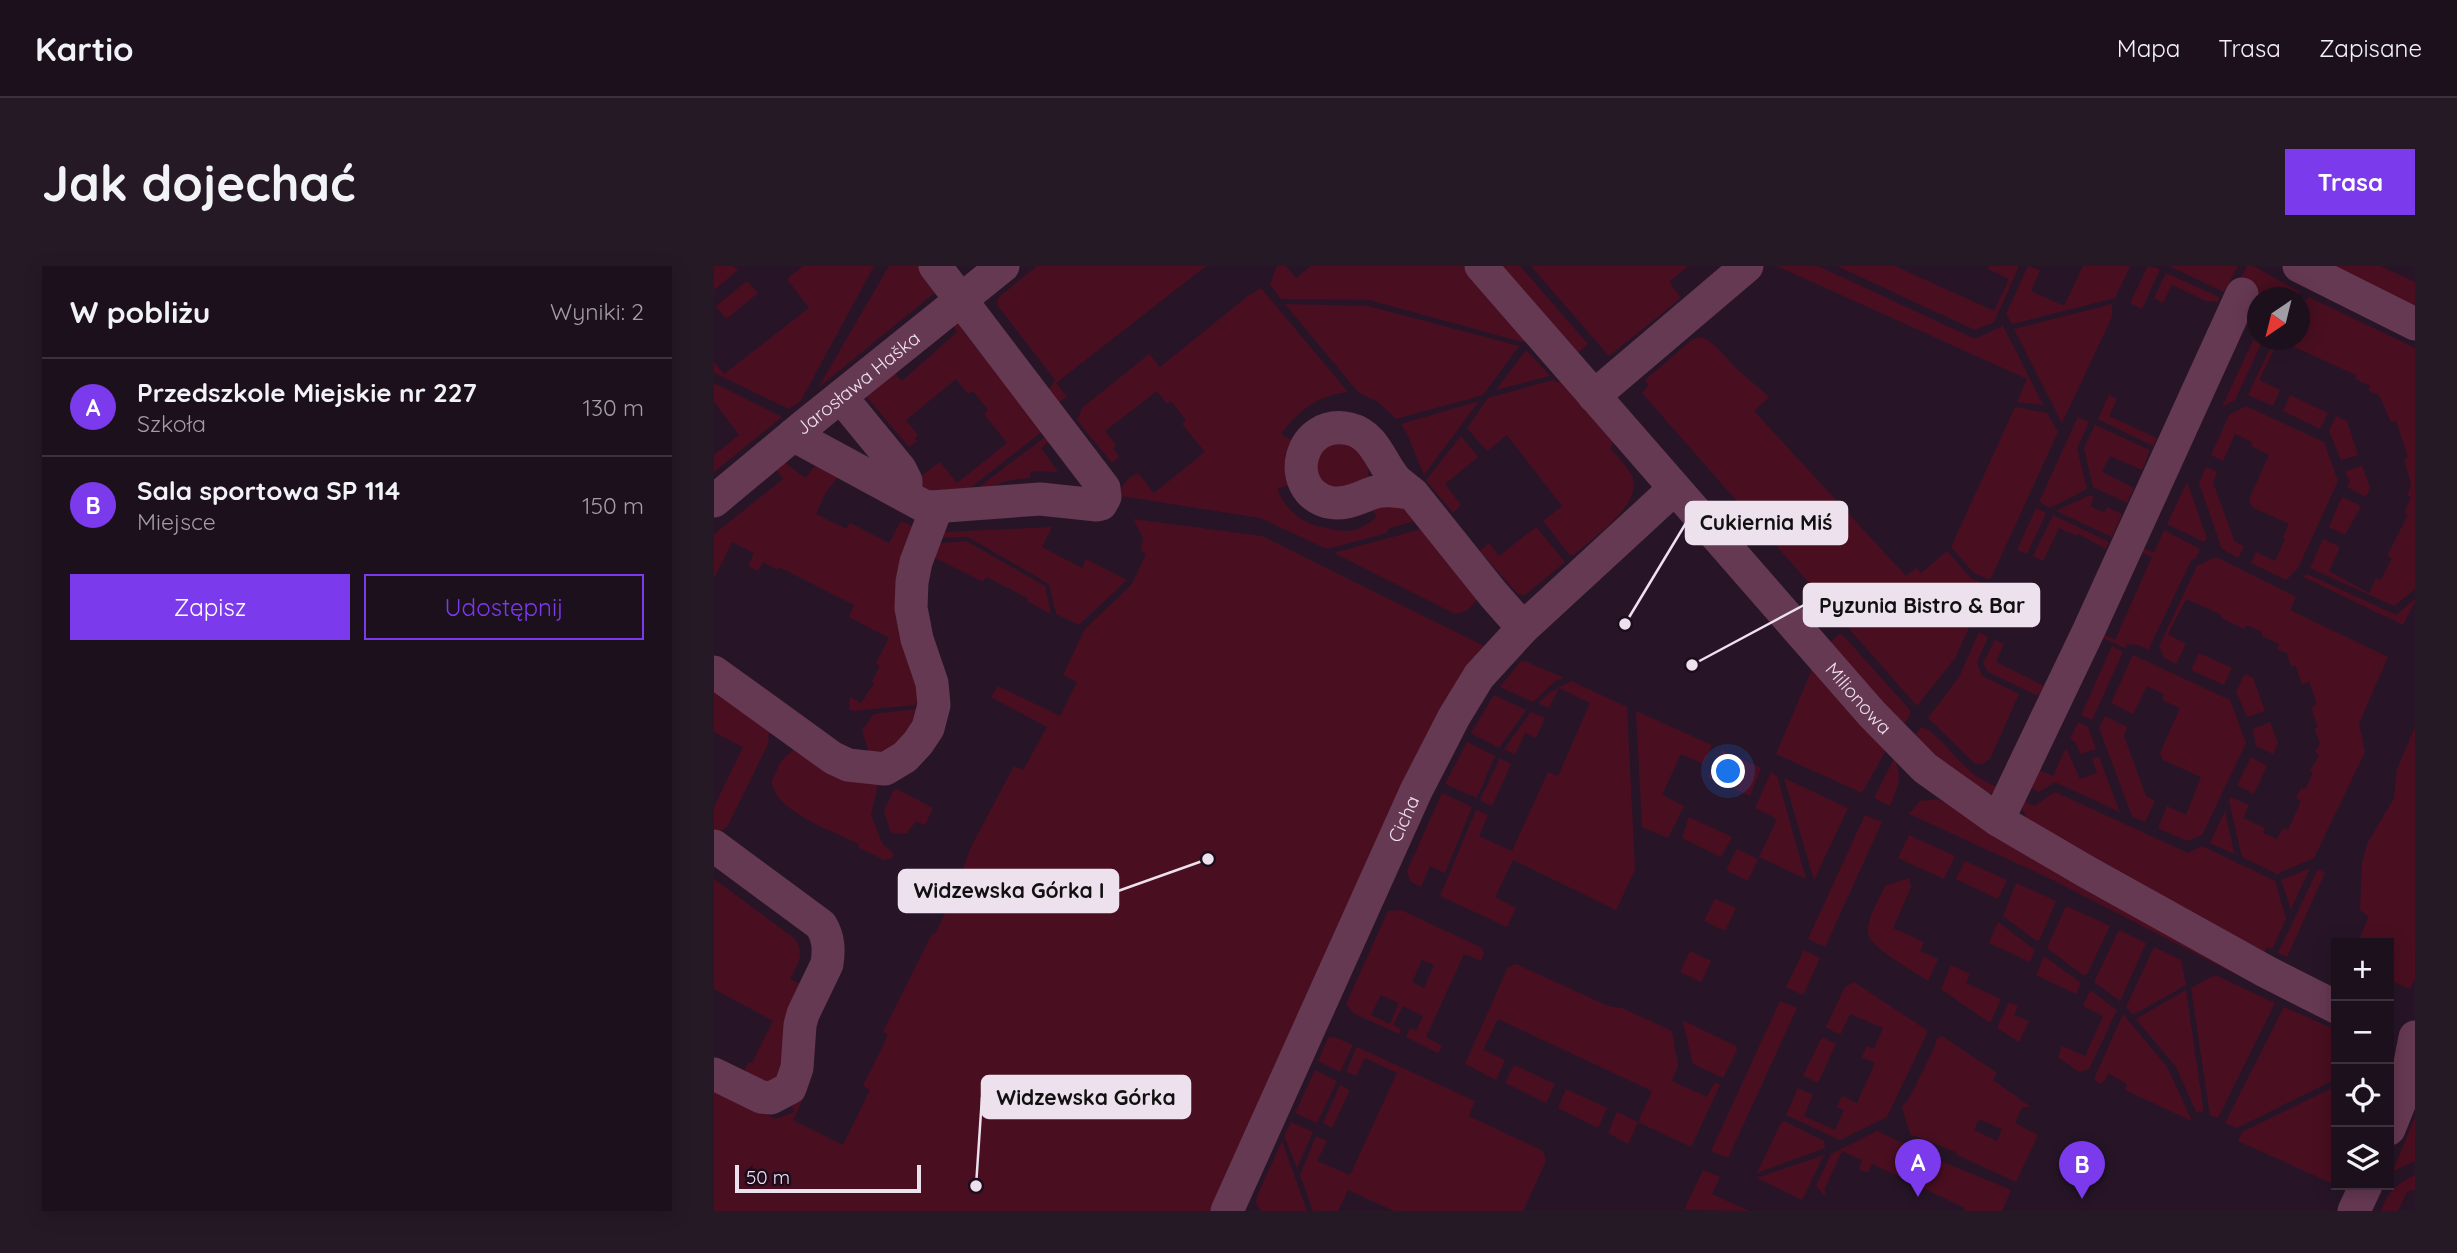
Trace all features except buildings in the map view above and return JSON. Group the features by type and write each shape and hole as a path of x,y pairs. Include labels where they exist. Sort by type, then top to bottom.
{"street":[{"path":"793,435 919,502 1040,499 1101,504 1105,497 1104,488 935,266"},
{"name":"Jarosława Haška","path":"714,501 1003,266"},
{"name":"Milionowa","path":"1481,266 1674,489 1899,743 1925,768 1998,820 2087,872 2331,1004"},
{"path":"1594,396 1747,266"},
{"path":"2299,266 2415,324"},
{"path":"1998,820 2088,632 2242,294"},
{"path":"714,672 833,758 848,765 885,769 905,757 928,728 934,705 931,676 917,639 911,608 916,562 933,517 919,502 900,468 841,397"},
{"name":"Cicha","path":"1227,1211 1416,791 1479,676 1523,628 1674,489"},
{"path":"1413,494 1523,628"},
{"path":"714,846 821,925 828,940 828,954 827,964 803,1014 797,1068 790,1088 771,1098 761,1097 714,1074"},
{"path":"2390,1127 2405,1089 2408,1039"},
{"path":"2354,1211 2364,1190"}],"shaded area":[{"path":"714,266 732,266 738,270 714,290"},
{"path":"803,266 874,266 800,402 789,409 714,373 714,362 724,374 809,308 787,279"},
{"path":"889,266 925,266 943,286 818,388"},
{"path":"1037,266 1206,266 1056,383 1067,397 1057,403 1044,398 1055,380 998,306 998,298"},
{"path":"1277,266 1286,266 1296,278 1311,266 1463,266 1526,339 1522,342 1369,300 1281,299 1270,284"},
{"path":"1499,266 1520,266 1588,344 1576,354"},
{"path":"1531,266 1688,266 1669,282 1681,298 1609,356"},
{"path":"1777,266 1818,266 1975,339 2001,327 2002,324 2043,405 2017,402 2027,379"},
{"path":"1837,266 1895,266 1994,311 2009,279 1988,269 1990,266 2019,266 1994,322 1975,330"},
{"path":"2028,266 2040,270 2031,291 2064,306 2083,266 2130,266 2115,298 2012,324 2006,314"},
{"path":"2148,266 2160,269 2142,309 2130,303"},
{"path":"2169,266 2238,266 2224,292"},
{"path":"2247,266 2253,266 2291,287 2247,287 2247,291 2235,286"},
{"path":"2320,266 2380,266 2415,282 2415,313"},
{"path":"2166,273 2219,297 2218,303 2208,302 2172,285 2163,303 2154,298"},
{"path":"747,281 758,293 726,319 716,306"},
{"path":"1261,288 1348,392 1327,396 1310,405 1281,434 1298,444 1294,483 1277,489 1287,506 1305,521 1341,531 1358,529 1377,517 1369,505 1394,500 1419,520 1389,528 1387,533 1327,549 1260,518 1121,496 1119,491 1129,478 1138,473 1154,493 1205,452 1182,424 1186,420 1171,401 1167,404 1157,391 1105,431 1116,445 1113,448 1119,457 1112,463 1077,420 1082,408 1149,354 1160,367"},
{"path":"2310,297 2415,348 2415,589 2394,606 2310,568 2323,539 2340,547 2329,571 2369,593 2376,578 2381,580 2392,558 2387,556 2408,515 2404,513 2411,497 2407,495 2411,485 2404,459 2408,457 2396,421 2391,422 2379,395 2369,391 2370,386 2355,379 2356,375 2301,350 2310,350"},
{"path":"1285,304 1368,306 1519,346 1483,395 1396,419 1378,402 1359,393"},
{"path":"2112,304 2112,317 2062,423 2014,329"},
{"path":"950,321 970,324 962,330 1043,431 961,495 927,490 917,479 940,462 957,483 1007,443 984,414 988,410 973,391 968,394 956,379 906,420 918,435 915,438 917,441 909,447 865,395 891,370 902,381 957,332"},
{"path":"1702,337 1718,348 1769,397 1754,411 1906,576 1916,568 1921,573 1947,551 1971,578 1988,586 1955,658 1917,706 1642,393 1649,385 1645,380 1693,339"},
{"path":"1526,350 1550,376 1496,390"},
{"path":"2249,350 2258,350 2235,400 2222,407"},
{"path":"2269,350 2274,350 2259,380 2280,390 2273,406 2248,395"},
{"path":"1561,379 1615,441 1610,448 1631,474 1634,485 1625,507 1615,519 1574,555 1569,554 1543,521 1562,506 1507,435 1487,451 1467,428 1488,398 1553,380 1558,383"},
{"path":"714,383 782,417 714,472 714,455 739,435 714,402"},
{"path":"2109,395 2117,399 2109,416 2157,438 2153,446 2098,419"},
{"path":"2290,395 2328,413 2320,429 2283,411"},
{"path":"1479,401 1424,475 1401,424"},
{"path":"2246,406 2324,442 2338,481 2298,568 2286,580 2251,563 2256,552 2275,561 2289,524 2252,507 2249,499 2269,455 2251,446 2252,442 2235,434 2223,461 2211,455 2229,415"},
{"path":"2015,407 2047,413 2058,432 1990,580 1974,573 1951,547"},
{"path":"2336,416 2347,421 2358,455 2341,460 2329,431"},
{"path":"2078,417 2089,422 2077,448 2087,489 2050,508 2039,502"},
{"path":"2095,425 2150,450 2142,470 2110,456 2102,472 2134,488 2127,503 2093,487 2084,448"},
{"path":"1052,432 1055,436 1041,448 1058,472 1031,471 1030,478 1007,481 971,493"},
{"path":"1461,436 1478,457 1445,484 1461,505 1453,513 1426,480"},
{"path":"1349,438 1369,464 1368,476 1362,486 1320,488 1312,456 1317,446"},
{"path":"782,460 805,478 820,460 842,472 826,492 816,514 846,529 850,523 889,543 901,521 918,529 924,704 853,711 849,709 850,697 861,703 874,683 872,681 880,666 876,663 889,638 849,617 854,605 779,567 778,570 763,562 758,571 748,566 754,553 732,542 714,578 714,534 783,479 774,467"},
{"path":"2362,465 2370,487 2366,497 2347,487 2350,481 2345,472"},
{"path":"2206,467 2217,472 2213,483 2235,542 2244,546 2238,558 2222,549 2199,483"},
{"path":"2187,482 2207,538 2204,542 2167,524"},
{"path":"2090,495 2094,497 2090,506 2104,513 2107,507 2122,514 2112,537 2056,511"},
{"path":"2342,497 2361,506 2345,535 2329,527"},
{"path":"2036,508 2046,513 2027,554 2017,550"},
{"path":"2053,515 2109,542 2106,549 2078,534 2077,536 2059,528 2043,561 2033,556"},
{"path":"1133,519 1262,536 1488,648 1214,1211 714,1211 714,1090 776,1119 794,1112 791,1103 801,1085 808,1089 793,1120 843,1145 870,1090 863,1086 888,1035 883,1032 932,934 934,935 944,916 972,845 1014,766 1023,770 1047,727 991,697 998,686 1060,716 1077,682 1063,675 1085,629 1132,584 1146,554 1141,551 1143,538"},
{"path":"1052,527 1042,547 1082,568 1086,559 1127,580 1079,625 1056,614 1049,584 968,537 935,538 944,532"},
{"path":"1536,527 1565,562 1525,595 1518,594 1480,551 1489,543 1499,556"},
{"path":"1425,528 1480,593 1473,605 1464,611 1455,614 1334,553"},
{"path":"2164,530 2200,549 2196,558 2191,561 2148,650 2127,644 2125,648 2097,635 2098,632 2115,640 2152,557 2136,549 2137,545 2154,553"},
{"path":"966,541 1045,586 1051,614 1027,601 1028,598 986,577 983,582 935,558 933,544"},
{"path":"2216,557 2296,597 2290,610 2388,657 2359,723 2365,752 2314,858 2277,874 2242,857 2229,801 2231,797 2249,805 2243,818 2265,828 2263,833 2277,839 2283,828 2288,830 2301,801 2296,798 2301,788 2305,789 2313,773 2310,771 2319,755 2315,752 2320,743 2314,729 2318,727 2311,708 2317,704 2309,682 2302,684 2295,665 2291,667 2287,653 2277,649 2279,644 2262,636 2262,632 2247,625 2244,629 2221,618 2222,615 2186,599 2168,634 2186,644 2176,664 2164,658 2159,646 2197,566"},
{"path":"2307,574 2396,615 2415,599 2415,602 2403,625 2303,577"},
{"path":"1979,632 1988,637 1977,662 1982,676 2019,694 1990,759 1982,764 1975,764 1928,718 1959,677"},
{"path":"1841,633 1910,710 1903,726 1828,644"},
{"path":"1995,640 2004,644 1996,662 2044,686 2040,694 2036,695 1988,672 1983,663"},
{"path":"2112,646 2123,652 2092,720 2081,715"},
{"path":"2199,653 2232,668 2224,685 2191,670"},
{"path":"2133,655 2230,700 2246,743 2202,835 2187,841 2158,828 2167,806 2186,815 2201,777 2163,760 2160,753 2180,708 2162,700 2164,694 2147,686 2133,714 2111,703"},
{"path":"1525,661 1564,678 1555,681 1533,702 1500,687 1520,662"},
{"path":"1813,667 1886,750 1862,793 1776,754"},
{"path":"2245,674 2253,678 2265,711 2247,717 2236,691"},
{"path":"1571,681 1627,707 1635,870 1616,910 1513,860 1495,897 1516,908 1507,927 1440,896 1476,810 1488,815 1479,836 1512,851 1548,772 1558,776 1590,703 1559,688 1549,708 1538,703 1549,693"},
{"path":"714,683 769,729 768,744 727,827 720,831 714,830 714,807 743,747 714,732"},
{"path":"1494,695 1526,710 1499,748 1471,733"},
{"path":"924,708 901,746 870,756 862,730 874,714"},
{"path":"1636,711 1712,745 1703,764 1681,754 1662,795 1684,806 1668,838 1642,827"},
{"path":"1531,712 1545,718 1536,738 1525,733 1515,755 1504,749"},
{"path":"2105,716 2127,727 2124,736 2146,796 2155,801 2145,822 2132,816 2099,728"},
{"path":"2078,722 2088,727 2096,749 2081,754 2075,742 2070,739"},
{"path":"2270,722 2278,743 2273,754 2256,746 2253,729"},
{"path":"1921,727 1933,733 1971,772 2001,789 1992,793 1983,792 1913,738"},
{"path":"2415,727 2415,979 2410,989 2394,982 2394,938 2359,938 2369,917 2360,910 2362,864 2367,844 2394,798 2397,769"},
{"path":"1467,742 1495,756 1477,798 1445,784"},
{"path":"798,748 878,784 871,815 882,843 894,854 893,858 884,860 858,847 859,844 821,827 783,802 775,792 772,781 784,758"},
{"path":"2066,748 2080,779 2097,773 2092,758 2099,757 2120,812 2055,782 2039,792 2028,786 2036,769 2053,776"},
{"path":"1722,750 1761,768 1750,796 1708,777"},
{"path":"2251,757 2267,766 2254,794 2237,785"},
{"path":"1500,758 1511,764 1492,806 1480,800"},
{"path":"1894,759 1899,777 1890,806 1874,798"},
{"path":"1771,772 1777,776 1806,879 1759,857 1777,819 1755,808"},
{"path":"1784,778 1848,808 1814,880"},
{"path":"895,788 933,808 925,825 916,821 907,833 894,834 890,831 884,810"},
{"path":"2055,792 2188,853 2202,846 2275,881 2286,919 2272,949 2267,947 2263,954 2028,821 2022,800 2034,806"},
{"path":"1442,793 1472,807 1445,873 1430,866 1421,887 1410,881 1407,871"},
{"path":"1938,799 2249,981 2049,878 1909,814 1920,801"},
{"path":"2225,811 2234,853 2234,854 2210,843"},
{"path":"1865,815 1882,822 1825,947 1808,939"},
{"path":"1689,817 1732,837 1721,857 1682,838"},
{"path":"1909,835 1955,856 1944,879 1898,858"},
{"path":"1737,849 1758,859 1748,881 1726,870"},
{"path":"1965,861 2007,880 1998,899 1956,879"},
{"path":"2310,868 2291,909 2281,880"},
{"path":"2318,869 2325,873 2287,957 2278,953"},
{"path":"1909,878 1911,887 1893,928 1924,942 1920,951 1938,959 1928,981 1876,946 1868,933 1871,915 1885,886"},
{"path":"714,879 794,938 800,949 800,958 790,979 806,987 788,1068 768,1086 743,1073 748,1063 752,1063 773,1021 714,989"},
{"path":"2016,883 2056,901 2037,941 2003,916"},
{"path":"1715,899 1736,908 1725,931 1704,921"},
{"path":"2066,906 2110,926 2087,974 2083,975 2047,948"},
{"path":"1401,910 1482,948 1484,954 1481,961 1464,954 1426,1037 1442,1046 1438,1053 1406,1037 1410,1028 1416,1031 1423,1016 1403,1006 1393,1025 1401,1029 1399,1034 1353,1013 1346,1004 1388,911","holes":["1422,960 1434,965 1424,988 1412,982","1381,995 1399,1003 1390,1024 1371,1015"]},
{"path":"1998,922 2035,950 2030,962 1989,943"},
{"path":"2119,930 2146,943 2120,1001 2094,982"},
{"path":"2154,947 2181,960 2186,985 2133,1015 2126,1007"},
{"path":"1804,950 1820,958 1803,995 1786,987"},
{"path":"1690,951 1711,961 1701,982 1680,972"},
{"path":"2044,956 2081,983 2076,994 2036,975"},
{"path":"1516,964 1608,1006 1622,1008 1672,1031 1678,1066 1672,1081 1707,1097 1715,1082 1720,1085 1691,1147 1638,1122 1652,1091 1498,1019 1483,1050 1505,1060 1496,1080 1465,1064 1508,967"},
{"path":"1951,965 1970,974 1966,983 2001,999 1990,1023 1941,989"},
{"path":"2215,975 2275,1003 2218,1118 2210,1115 2191,988"},
{"path":"1854,982 1928,1031 1887,1117 1840,1140 1786,1115 1798,1088 1813,1095 1804,1116 1835,1130 1844,1110 1837,1107 1842,1096 1857,1103 1875,1063 1862,1057 1867,1046 1874,1049 1883,1028 1850,1014 1840,1035 1826,1027 1845,987"},
{"path":"2090,990 2117,1010 2089,1069 2079,1072 2058,1057 2062,1046 2085,1056 2103,1016 2083,1006"},
{"path":"2186,990 2203,1108 2203,1112 2199,1111 2197,1114 2176,1067 2136,1019"},
{"path":"1780,1001 1797,1008 1728,1158 1711,1151"},
{"path":"2009,1002 2018,1006 2014,1015 2029,1021 2019,1042 1997,1028"},
{"path":"2284,1007 2331,1028 2331,1081 2237,1128 2225,1123"},
{"path":"2123,1014 2167,1067 2192,1121 2125,1090 2127,1084 2108,1073 2105,1081 2100,1084 2094,1079"},
{"path":"1684,1021 1736,1046 1737,1050 1723,1078 1693,1064"},
{"path":"1942,1036 1997,1073 1993,1080 2031,1107 2022,1107 2015,1123 2038,1135 2016,1182 1957,1155 1956,1152 1910,1134 1902,1107 1911,1095 1936,1039","holes":["1979,1119 2002,1129 1997,1141 1974,1130"]},
{"path":"1334,1037 1353,1045 1340,1072 1318,1061 1328,1038"},
{"path":"1822,1037 1836,1044 1818,1083 1803,1076"},
{"path":"1357,1047 1475,1101 1469,1116 1543,1151 1546,1161 1523,1211 1394,1211 1348,1190 1338,1211 1313,1211 1300,1175 1316,1136 1327,1141 1317,1161 1350,1175 1397,1073 1365,1058 1356,1076 1346,1072"},
{"path":"1514,1065 1555,1084 1546,1103 1505,1083"},
{"path":"1315,1070 1337,1081 1317,1123 1295,1113"},
{"path":"1340,1085 1350,1090 1332,1128 1323,1123"},
{"path":"2331,1088 2331,1183 2238,1141 2242,1132"},
{"path":"1566,1089 1607,1108 1598,1128 1558,1108"},
{"path":"1617,1112 1638,1122 1628,1144 1608,1133"},
{"path":"2415,1117 2415,1161 2394,1171"},
{"path":"1784,1121 1824,1141 1825,1148 1757,1173 1781,1123"},
{"path":"1291,1122 1313,1132 1297,1168 1284,1136"},
{"path":"1877,1131 1926,1154 1915,1184 1872,1164 1868,1173 1859,1169 1862,1160 1842,1151 1824,1195 1816,1186 1831,1154"},
{"path":"1282,1141 1307,1211 1261,1211 1256,1203"},
{"path":"1824,1155 1802,1200 1757,1178"},
{"path":"1936,1159 2011,1190 2002,1211 1964,1211 1965,1208 1923,1188"},
{"path":"1703,1170 1720,1177 1712,1194 1749,1211 1684,1210"},
{"path":"2415,1175 2415,1189 2407,1192 2398,1211 2381,1211 2387,1198 2403,1181"}],"place":[{"name":"Cukiernia Miś","path":"1625,624"},
{"name":"Pyzunia Bistro & Bar","path":"1692,665"},
{"name":"Widzewska Górka I","path":"1208,859"},
{"name":"Widzewska Górka","path":"976,1186"},
{"name":"Przedszkole Miejskie nr 227","path":"1918,1197"},
{"name":"Sala sportowa SP 114","path":"2082,1199"}]}
